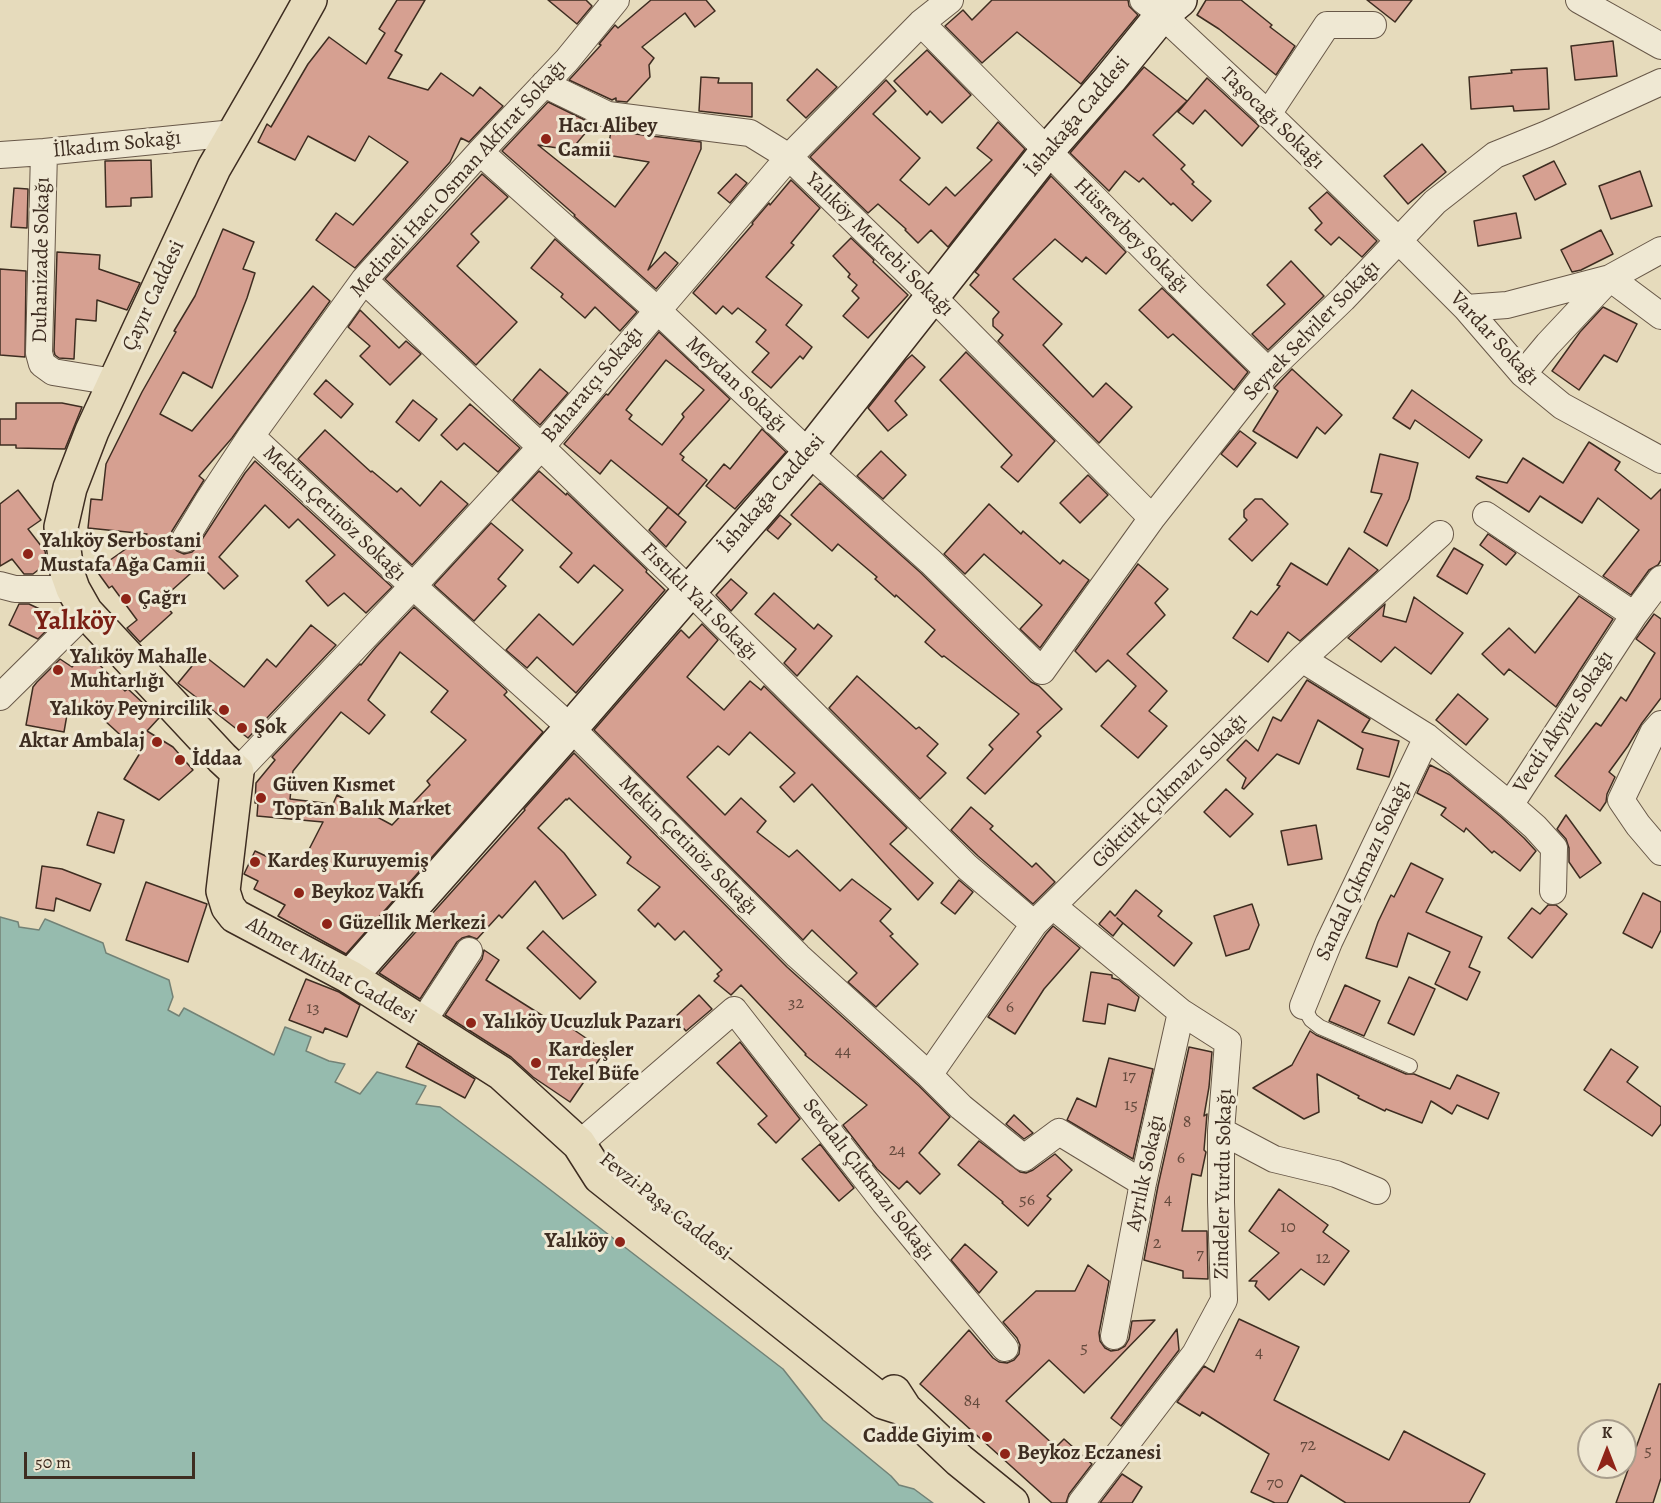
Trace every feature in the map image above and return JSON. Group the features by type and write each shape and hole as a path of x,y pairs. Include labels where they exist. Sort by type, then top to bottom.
{"main road":[{"name":"Çayır Caddesi","path":"81,603 67,572 61,526 70,488 114,382 214,168 310,0"},
{"path":"81,603 237,772"},
{"name":"Ahmet Mithat Caddesi","path":"237,772 223,891 228,907 235,916 350,977 501,1073 579,1144"},
{"name":"Fevzi Paşa Caddesi","path":"579,1144 611,1160 894,1391 905,1409 959,1460 1012,1503"}],"street":[{"name":"Medineli Hacı Osman Akfırat Sokağı","path":"185,539 251,436 364,280 567,60 616,0"},
{"name":"Baharatçı Sokağı","path":"237,772 541,447 789,157 921,23 950,0"},
{"path":"1579,0 1661,46"},
{"name":"Taşocağı Sokağı","path":"1162,5 1268,114 1399,241"},
{"name":"İshakağa Caddesi","path":"350,977 571,728 809,453 1047,151 1110,79 1162,5"},
{"name":"Hüsrevbey Sokağı","path":"921,23 1190,295 1268,370"},
{"path":"1268,114 1327,25 1373,25"},
{"name":"Seyrek Selviler Sokağı","path":"1042,671 1152,518 1268,370 1343,299 1435,202 1495,155 1661,82"},
{"name":"Yalıköy Mektebi Sokağı","path":"544,84 608,115 750,133 789,157 933,297 1152,518"},
{"name":"İlkadım Sokağı","path":"0,155 234,133"},
{"name":"Duhanizade Sokağı","path":"44,152 39,353 42,364 53,372 114,382"},
{"name":"Meydan Sokağı","path":"480,152 657,310 809,453 931,562 1042,671"},
{"name":"Vardar Sokağı","path":"1399,241 1466,308 1523,374 1562,406 1661,460"},
{"path":"1466,308 1507,304 1610,278 1661,250"},
{"path":"1610,278 1661,316"},
{"path":"1523,374 1610,278"},
{"name":"Fıstıklı Yalı Sokağı","path":"364,280 689,590 967,867 1034,924"},
{"name":"Mekin Çetinöz Sokağı","path":"251,436 571,728 798,956 961,1107 1024,1158 1059,1132 1143,1183"},
{"path":"1486,515 1634,615"},
{"name":"Göktürk Çıkmazı Sokağı","path":"929,1075 1034,924 1302,659 1440,534"},
{"name":"Vecdi Akyüz Sokağı","path":"1302,659 1427,737 1510,805 1634,615 1661,579"},
{"path":"0,585 81,603 0,697"},
{"path":"1661,724 1653,733 1621,800 1661,852"},
{"name":"Sandal Çıkmazı Sokağı","path":"1303,1006 1329,942 1427,737"},
{"path":"1510,805 1554,848 1553,891"},
{"name":"Zindeler Yurdu Sokağı","path":"1053,906 1181,1012 1228,1042 1221,1131 1224,1300 1195,1354 1081,1503"},
{"path":"422,1023 469,951"},
{"name":"Sevdalı Çıkmazı Sokağı","path":"579,1144 734,1010 884,1202 1005,1348"},
{"name":"Ayrılık Sokağı","path":"1114,1336 1143,1183 1181,1012"},
{"path":"1221,1131 1274,1159 1336,1174 1377,1191"}],"lane":[{"path":"1303,1006 1311,1020 1320,1027 1410,1065"}],"water":[{"path":"0,917 18,922 19,927 39,930 45,919 103,943 106,953 169,980 173,997 168,1010 179,1016 184,1008 274,1055 285,1027 311,1037 306,1051 329,1061 345,1064 335,1082 360,1094 377,1072 426,1086 416,1104 440,1107 783,1369 823,1420 899,1485 914,1489 933,1503 0,1503"}],"building":[{"path":"397,0 425,0 395,51 402,55 388,78 428,90 441,73 473,96 480,87 503,106 469,142 461,138 450,162 355,268 316,240 336,213 353,225 408,162 369,136 355,161 308,136 295,160 258,142 267,124 271,127 308,64 329,37 366,64 385,33 379,29"},
{"path":"548,0 586,0 592,6 577,24"},
{"path":"651,0 706,0 715,11 695,27 685,13 642,47 654,58 649,65 650,77 627,102 616,101 616,98 612,100 569,80 601,45 599,44 615,25 618,28"},
{"path":"992,0 1128,0 1129,6 1138,15 1081,84 1017,32 982,63 945,26 963,10 972,20"},
{"path":"1206,0 1241,0 1295,46 1276,75 1219,29 1197,15"},
{"path":"1367,0 1412,0 1395,22"},
{"path":"1613,41 1617,76 1575,80 1571,46"},
{"path":"927,50 971,95 942,123 930,111 927,115 894,81"},
{"path":"1144,67 1187,101 1153,135 1185,165 1181,169 1194,182 1192,184 1211,201 1192,221 1173,203 1171,205 1143,178 1139,182 1125,171 1109,191 1070,153"},
{"path":"1547,68 1549,109 1514,111 1513,106 1471,109 1469,77 1512,73 1511,70"},
{"path":"817,69 837,87 806,118 787,100"},
{"path":"701,77 719,78 718,83 752,83 752,117 699,111"},
{"path":"1207,78 1259,126 1242,146 1205,110 1193,124 1178,112"},
{"path":"886,80 896,91 873,114 920,158 900,180 929,205 946,187 955,196 992,160 977,148 998,122 1025,149 948,247 931,230 918,243 878,204 868,213 810,157"},
{"path":"548,102 593,124 571,150 538,145 615,207 649,162 607,155 611,131 701,142 701,149 648,270 665,252 678,263 656,289 502,151"},
{"path":"1422,144 1446,172 1408,204 1384,176"},
{"path":"151,160 152,197 131,198 131,206 106,207 105,161"},
{"path":"1554,161 1566,184 1535,200 1523,176"},
{"path":"1640,171 1652,206 1611,219 1599,186"},
{"path":"482,174 508,197 471,234 479,242 457,266 517,322 476,365 385,279"},
{"path":"736,174 747,183 730,203 718,193"},
{"path":"1051,176 1126,252 1106,274 1086,257 1082,262 1055,239 1013,279 1062,324 1043,345 1093,397 1106,383 1132,407 1099,443 998,341 1003,335 993,326 993,319 999,312 970,285 979,275 975,272"},
{"path":"791,180 820,208 791,243 794,245 766,277 802,305 786,325 812,347 803,359 800,356 771,388 752,372 769,353 756,342 766,330 738,308 732,314 723,306 716,314 693,293"},
{"path":"14,188 28,189 27,228 11,227"},
{"path":"1327,192 1377,241 1362,257 1339,237 1331,245 1315,230 1322,223 1309,208"},
{"path":"1516,213 1521,238 1478,246 1474,221"},
{"path":"223,229 254,242 243,269 255,273 247,298 212,388 183,372 160,414 192,431 313,286 330,301 232,438 199,476 204,480 172,531 170,538 172,546 184,554 192,552 197,547 255,461 392,587 366,613 344,593 328,606 306,581 335,555 298,519 289,528 265,505 219,557 238,576 224,589 200,565 161,600 172,613 140,642 127,628 137,620 112,586 109,588 96,570 147,534 88,528 91,499 102,500 106,464 142,392 176,332 174,331 195,296"},
{"path":"1601,230 1613,254 1572,272 1561,250"},
{"path":"851,238 908,295 868,338 843,316 859,298 852,291 857,285 848,277 850,274 833,256"},
{"path":"555,239 637,312 620,331 595,307 585,318 561,297 563,294 531,268"},
{"path":"57,252 100,255 99,269 140,283 127,310 97,300 96,321 76,319 74,359 59,358 54,351"},
{"path":"1291,261 1324,296 1268,350 1252,334 1285,304 1267,285"},
{"path":"0,269 26,271 25,357 0,355"},
{"path":"1162,288 1248,372 1234,390 1173,334 1168,338 1139,310"},
{"path":"1603,307 1637,324 1617,362 1604,355 1579,390 1552,371 1580,332"},
{"path":"360,310 399,348 406,341 421,354 390,385 360,356 370,346 348,327"},
{"path":"659,332 730,399 680,454 684,457 682,460 707,480 678,515 611,460 600,474 564,444 606,394 608,395","holes":["666,360 704,390 682,414 684,417 662,445 629,419 632,415 626,410"]},
{"path":"966,352 1055,441 1018,482 1001,467 1012,455 940,380"},
{"path":"912,355 925,367 895,401 907,415 888,431 868,408"},
{"path":"540,369 568,393 540,425 513,400"},
{"path":"1292,369 1342,415 1325,434 1317,427 1297,458 1253,431 1278,391 1274,388"},
{"path":"326,380 353,404 341,418 314,394"},
{"path":"1412,390 1482,440 1469,458 1415,420 1410,429 1393,418"},
{"path":"413,400 437,419 419,441 396,422"},
{"path":"16,403 62,403 82,407 65,449 16,448 16,445 0,445 0,419 16,419"},
{"path":"470,404 520,448 498,472 464,443 457,450 441,435"},
{"path":"762,429 786,452 735,509 706,486 724,464 730,469"},
{"path":"325,430 371,472 397,492 401,488 420,506 441,481 468,504 412,565 298,459"},
{"path":"1240,431 1256,443 1237,467 1221,454"},
{"path":"1589,442 1620,462 1615,470 1651,499 1661,489 1661,560 1658,565 1649,570 1631,595 1603,576 1639,530 1598,498 1582,523 1540,496 1529,512 1476,478 1477,476 1507,483 1523,458 1563,483"},
{"path":"881,451 906,475 883,499 857,476"},
{"path":"1380,454 1418,463 1409,499 1387,546 1364,532 1382,494 1371,492"},
{"path":"539,471 566,495 567,493 665,590 576,693 537,657 527,668 506,650 539,614 573,645 623,590 594,565 578,583 560,567 572,553 512,500"},
{"path":"1088,475 1108,495 1080,523 1060,503"},
{"path":"820,483 921,573 1031,682 1039,686 1062,709 1037,732 1041,736 985,794 967,778 993,749 989,745 1019,714 925,642 935,630 875,579 877,577 838,544 832,551 791,515"},
{"path":"18,490 41,520 28,529 45,551 47,563 33,574 24,574 12,559 0,566 0,504"},
{"path":"1255,499 1262,499 1288,524 1252,561 1229,539 1247,520 1244,517 1244,510"},
{"path":"989,504 1021,534 1023,531 1060,564 1063,560 1089,580 1040,648 1020,629 1042,605 984,554 965,574 944,554"},
{"path":"668,507 686,522 666,547 649,530"},
{"path":"780,515 791,524 778,539 767,530"},
{"path":"491,523 523,550 498,579 506,586 474,621 434,585"},
{"path":"1488,534 1516,553 1506,565 1480,545"},
{"path":"1349,548 1378,570 1300,641 1288,632 1268,662 1233,638 1251,611 1257,615 1280,586 1277,585 1291,563 1327,585"},
{"path":"1454,548 1483,565 1467,594 1437,576"},
{"path":"1138,564 1168,589 1155,603 1165,615 1127,654 1167,691 1149,711 1167,726 1138,758 1101,726 1136,686 1108,660 1096,672 1075,651"},
{"path":"731,579 747,593 731,611 716,595"},
{"path":"774,593 814,629 818,624 832,636 797,676 784,663 796,649 755,614"},
{"path":"1579,596 1613,619 1556,707 1509,669 1504,675 1482,654 1509,628 1535,653"},
{"path":"1414,597 1463,633 1431,674 1395,647 1381,662 1348,638 1385,604 1383,616 1406,622"},
{"path":"19,604 29,604 59,618 38,639 9,625"},
{"path":"414,607 506,690 504,695 543,732 346,954 278,916 285,905 254,889 258,881 244,874 255,851 270,858 273,853 300,867 323,822 257,816 256,783 275,760 272,757","holes":["400,652 448,691 431,712 466,740 427,781 430,785 392,825 337,795 333,804 290,799 293,771 341,712 369,734 385,715 368,700"]},
{"path":"1654,614 1661,619 1661,698 1609,772 1615,777 1606,802 1600,811 1555,776 1596,723 1601,726 1621,697 1626,701 1655,653 1636,639"},
{"path":"702,624 718,640 687,677 724,710 750,681 761,690 764,686 907,828 890,844 933,883 918,900 812,784 794,802 780,787 795,773 750,732 729,755 718,746 687,777 725,815 741,798 766,821 757,832 789,857 797,850 840,891 852,879 891,909 880,921 893,934 890,936 918,964 876,1007 848,982 857,973 812,930 803,940 594,730 681,630 689,638"},
{"path":"311,625 336,645 248,738 178,683 202,654 244,687 267,659 276,667"},
{"path":"85,650 125,691 128,689 159,718 147,731 173,747 193,770 159,800 124,779 140,753 92,709 87,714 69,703 64,732 26,725 33,687 60,659 72,667"},
{"path":"857,676 916,729 919,727 938,744 927,756 946,773 920,799 829,708"},
{"path":"1307,680 1370,719 1362,732 1399,741 1389,777 1357,769 1363,749 1318,720 1299,764 1277,754 1244,789 1242,788 1246,778 1227,760 1246,740 1258,751 1273,717 1281,721"},
{"path":"1458,694 1488,719 1466,745 1436,720"},
{"path":"574,753 787,967 919,1086 950,1117 919,1153 940,1174 920,1194 907,1181 899,1189 877,1169 843,1125 867,1105 805,1055 741,985 731,995 714,981 722,970 684,931 675,940 658,923 655,927 638,910 660,887 627,863 631,857 569,798 538,828 564,853 596,895 563,919 535,881 502,918 499,915 477,939 469,936 457,942 420,999 379,973"},
{"path":"1430,765 1450,775 1500,816 1536,851 1520,871 1494,851 1492,853 1466,828 1464,832 1441,815 1446,808 1417,793"},
{"path":"1226,789 1253,814 1230,837 1204,812"},
{"path":"971,807 993,826 990,829 1032,867 1036,863 1055,882 1033,904 951,830"},
{"path":"98,812 124,820 114,853 87,845"},
{"path":"1566,815 1601,863 1580,878 1569,862 1569,848 1566,839 1557,829"},
{"path":"1316,825 1322,859 1288,865 1281,831"},
{"path":"1411,863 1443,879 1426,912 1482,937 1469,967 1480,972 1467,1000 1435,984 1450,952 1408,933 1397,967 1366,958 1378,922 1391,895 1394,897"},
{"path":"42,866 62,869 101,884 90,911 56,898 54,911 36,908"},
{"path":"959,880 973,892 955,914 941,903"},
{"path":"146,882 207,904 188,962 126,940"},
{"path":"1136,890 1162,911 1158,916 1192,943 1174,966 1123,923 1113,936 1099,924 1110,911 1115,916"},
{"path":"1643,893 1661,902 1661,930 1652,948 1623,933"},
{"path":"1252,904 1259,925 1249,949 1226,956 1214,916"},
{"path":"1548,905 1556,905 1567,914 1532,958 1508,938 1532,908 1540,914"},
{"path":"1053,926 1080,948 1044,989 1015,1034 988,1017"},
{"path":"543,931 596,982 580,999 527,948"},
{"path":"484,950 499,960 486,980 551,1021 555,1017 605,1051 570,1102 533,1077 511,1057 445,1015 482,959"},
{"path":"1091,972 1112,975 1112,978 1119,980 1139,997 1135,1011 1108,1004 1105,1024 1083,1021"},
{"path":"1409,977 1435,989 1414,1035 1388,1023"},
{"path":"306,979 339,992 360,1005 347,1037 325,1028 323,1033 289,1020"},
{"path":"1345,985 1380,1001 1364,1036 1329,1021"},
{"path":"699,995 712,1009 686,1031 674,1018"},
{"path":"1310,1031 1406,1074 1414,1074 1450,1089 1457,1075 1499,1093 1488,1119 1457,1105 1452,1114 1431,1101 1422,1123 1386,1109 1385,1111 1317,1074 1319,1112 1304,1119 1253,1088 1292,1065"},
{"path":"740,1042 800,1119 776,1143 758,1124 767,1116 717,1063"},
{"path":"418,1043 475,1079 465,1098 406,1067"},
{"path":"1189,1047 1212,1052 1204,1116 1207,1114 1204,1150 1206,1152 1201,1176 1192,1174 1182,1231 1207,1231 1208,1279 1183,1278 1183,1271 1144,1260"},
{"path":"1611,1049 1638,1067 1627,1082 1661,1107 1661,1124 1652,1136 1584,1090"},
{"path":"1109,1058 1153,1069 1133,1159 1067,1120 1077,1098 1096,1107"},
{"path":"1014,1115 1033,1133 1024,1139 1006,1124"},
{"path":"979,1141 1020,1172 1026,1173 1033,1170 1055,1154 1072,1170 1047,1196 1051,1199 1028,1226 958,1165"},
{"path":"820,1144 854,1188 839,1201 802,1159"},
{"path":"1279,1189 1328,1225 1323,1232 1349,1251 1324,1285 1301,1269 1269,1300 1255,1286 1257,1281 1249,1281 1279,1253 1249,1231"},
{"path":"965,1244 997,1272 979,1293 951,1260"},
{"path":"1088,1265 1109,1281 1099,1333 1100,1341 1105,1348 1111,1351 1125,1346 1129,1339 1132,1321 1155,1320 1084,1393 1049,1360 1006,1401 1056,1447 1064,1439 1092,1464 1069,1494 1066,1503 1052,1503 920,1384 969,1330 999,1362 1007,1363 1014,1360 1019,1354 1020,1345 1003,1322 1036,1291 1075,1291"},
{"path":"1239,1319 1299,1347 1274,1400 1389,1460 1404,1431 1485,1474 1469,1503 1346,1503 1301,1475 1287,1503 1275,1503 1251,1492 1269,1454 1202,1412 1200,1416 1177,1402 1204,1366 1214,1372"},
{"path":"1177,1329 1179,1350 1121,1426 1111,1418"},
{"path":"1659,1384 1661,1384 1661,1478 1653,1503 1616,1503 1625,1479 1637,1479 1637,1445"},
{"path":"1122,1474 1142,1487 1132,1503 1100,1503"}],"place":[{"name":"Hacı Alibey Camii","path":"546,139"},
{"name":"Yalıköy Serbostani Mustafa Ağa Camii","path":"28,554"},
{"name":"Çağrı","path":"126,599"},
{"name":"Yalıköy Mahalle Muhtarlığı","path":"58,670"},
{"name":"Yalıköy Peynircilik","path":"224,710"},
{"name":"Şok","path":"242,728"},
{"name":"Aktar Ambalaj","path":"157,742"},
{"name":"İddaa","path":"180,760"},
{"name":"Güven Kısmet Toptan Balık Market","path":"261,798"},
{"name":"Kardeş Kuruyemiş","path":"255,862"},
{"name":"Beykoz Vakfı","path":"299,893"},
{"name":"Güzellik Merkezi","path":"327,924"},
{"name":"Yalıköy Ucuzluk Pazarı","path":"471,1023"},
{"name":"Kardeşler Tekel Büfe","path":"536,1063"},
{"name":"Yalıköy","path":"620,1242"},
{"name":"Cadde Giyim","path":"987,1437"},
{"name":"Beykoz Eczanesi","path":"1005,1454"}],"district":[{"name":"Yalıköy","path":"75,622"}]}
